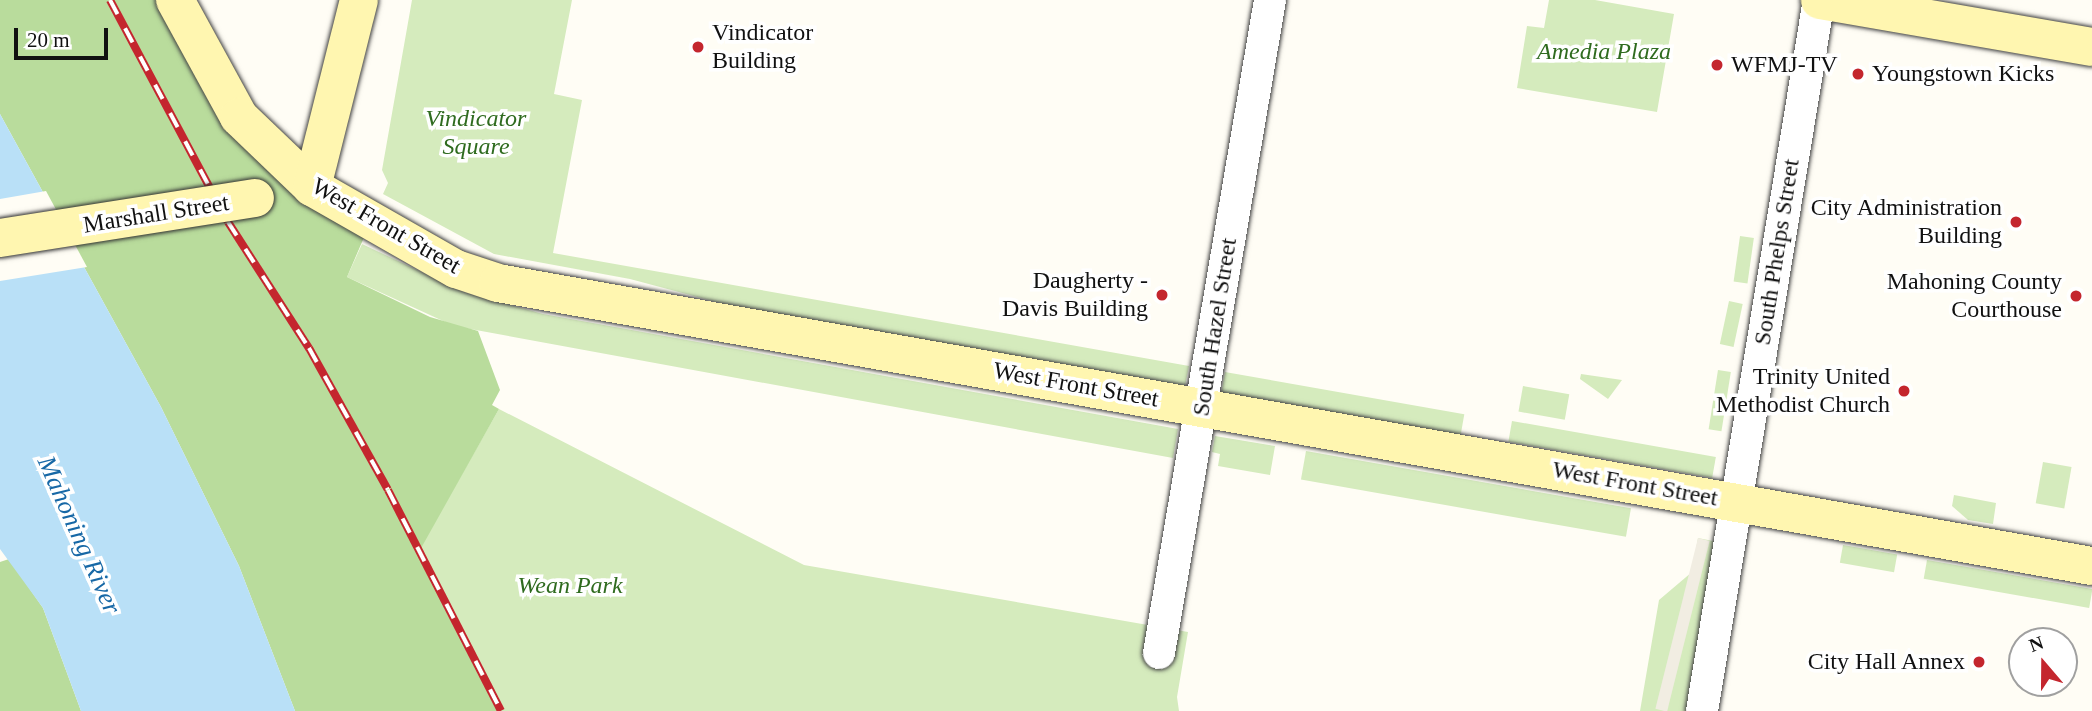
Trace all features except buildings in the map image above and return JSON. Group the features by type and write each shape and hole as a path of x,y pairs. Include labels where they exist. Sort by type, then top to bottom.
{"street":[{"name":"West Front Street","path":"175,0 239,117 312,187 456,269 498,283 2092,566"},
{"path":"312,187 359,0"},
{"name":"South Hazel Street","path":"1159,653 1270,0"},
{"path":"1819,0 2092,47"},
{"name":"South Phelps Street","path":"1702,711 1819,0"},
{"name":"Marshall Street","path":"0,238 312,187"}],"green space":[{"path":"0,0 175,0 239,117 371,221 347,277 430,317 478,331 500,390 492,405 499,409 420,550 501,711 295,711 239,566 161,407 0,114"},
{"name":"Vindicator Square","path":"412,0 572,0 554,94 582,100 553,253 1189,366 1185,386 750,311 630,279 494,254 383,194 388,183 382,170"},
{"name":"Amedia Plaza","path":"1549,0 1595,0 1674,14 1657,112 1517,88 1527,26 1544,28"},
{"path":"1740,236 1754,238 1747,284 1734,282"},
{"path":"362,244 464,292 543,314 1178,429 1173,458 454,326 347,277"},
{"path":"1729,301 1743,304 1734,347 1720,344"},
{"path":"1718,370 1731,372 1721,431 1709,429"},
{"path":"1225,372 1464,414 1461,435 1221,393"},
{"path":"1581,374 1622,380 1608,399 1580,379"},
{"path":"1523,386 1569,394 1565,420 1518,412"},
{"name":"Wean Park","path":"499,409 804,565 1188,632 1177,697 1179,711 327,711"},
{"path":"1512,421 1716,457 1712,478 1508,442"},
{"path":"1215,436 1275,446 1270,475 1218,466 1220,454 1212,452"},
{"path":"1306,451 1631,508 1626,537 1301,480"},
{"path":"2043,462 2072,467 2064,508 2036,503"},
{"path":"1954,495 1996,503 1993,524 1968,520 1952,506"},
{"path":"1698,538 1728,544 1702,711 1640,711 1659,600 1692,572"},
{"path":"1843,545 1897,555 1894,572 1840,563"},
{"path":"9,559 43,608 81,711 0,711 0,562"},
{"path":"1927,560 2092,589 2089,608 1924,579"}],"shaded area":[{"path":"1698,538 1710,541 1667,711 1655,709"}],"water":[{"name":"Mahoning River","path":"0,114 161,407 239,566 295,711 81,711 43,608 0,549"}],"pier":[{"path":"46,191 87,267 0,281 0,199"}],"railway":[{"path":"110,0 228,222 309,348 388,490 501,711"}],"place":[{"name":"Vindicator Building","path":"698,47"},
{"name":"WFMJ-TV","path":"1717,65"},
{"name":"Youngstown Kicks","path":"1858,74"},
{"name":"City Administration Building","path":"2016,222"},
{"name":"Daugherty - Davis Building","path":"1162,295"},
{"name":"Mahoning County Courthouse","path":"2076,296"},
{"name":"Trinity United Methodist Church","path":"1904,391"},
{"name":"City Hall Annex","path":"1979,662"}]}
